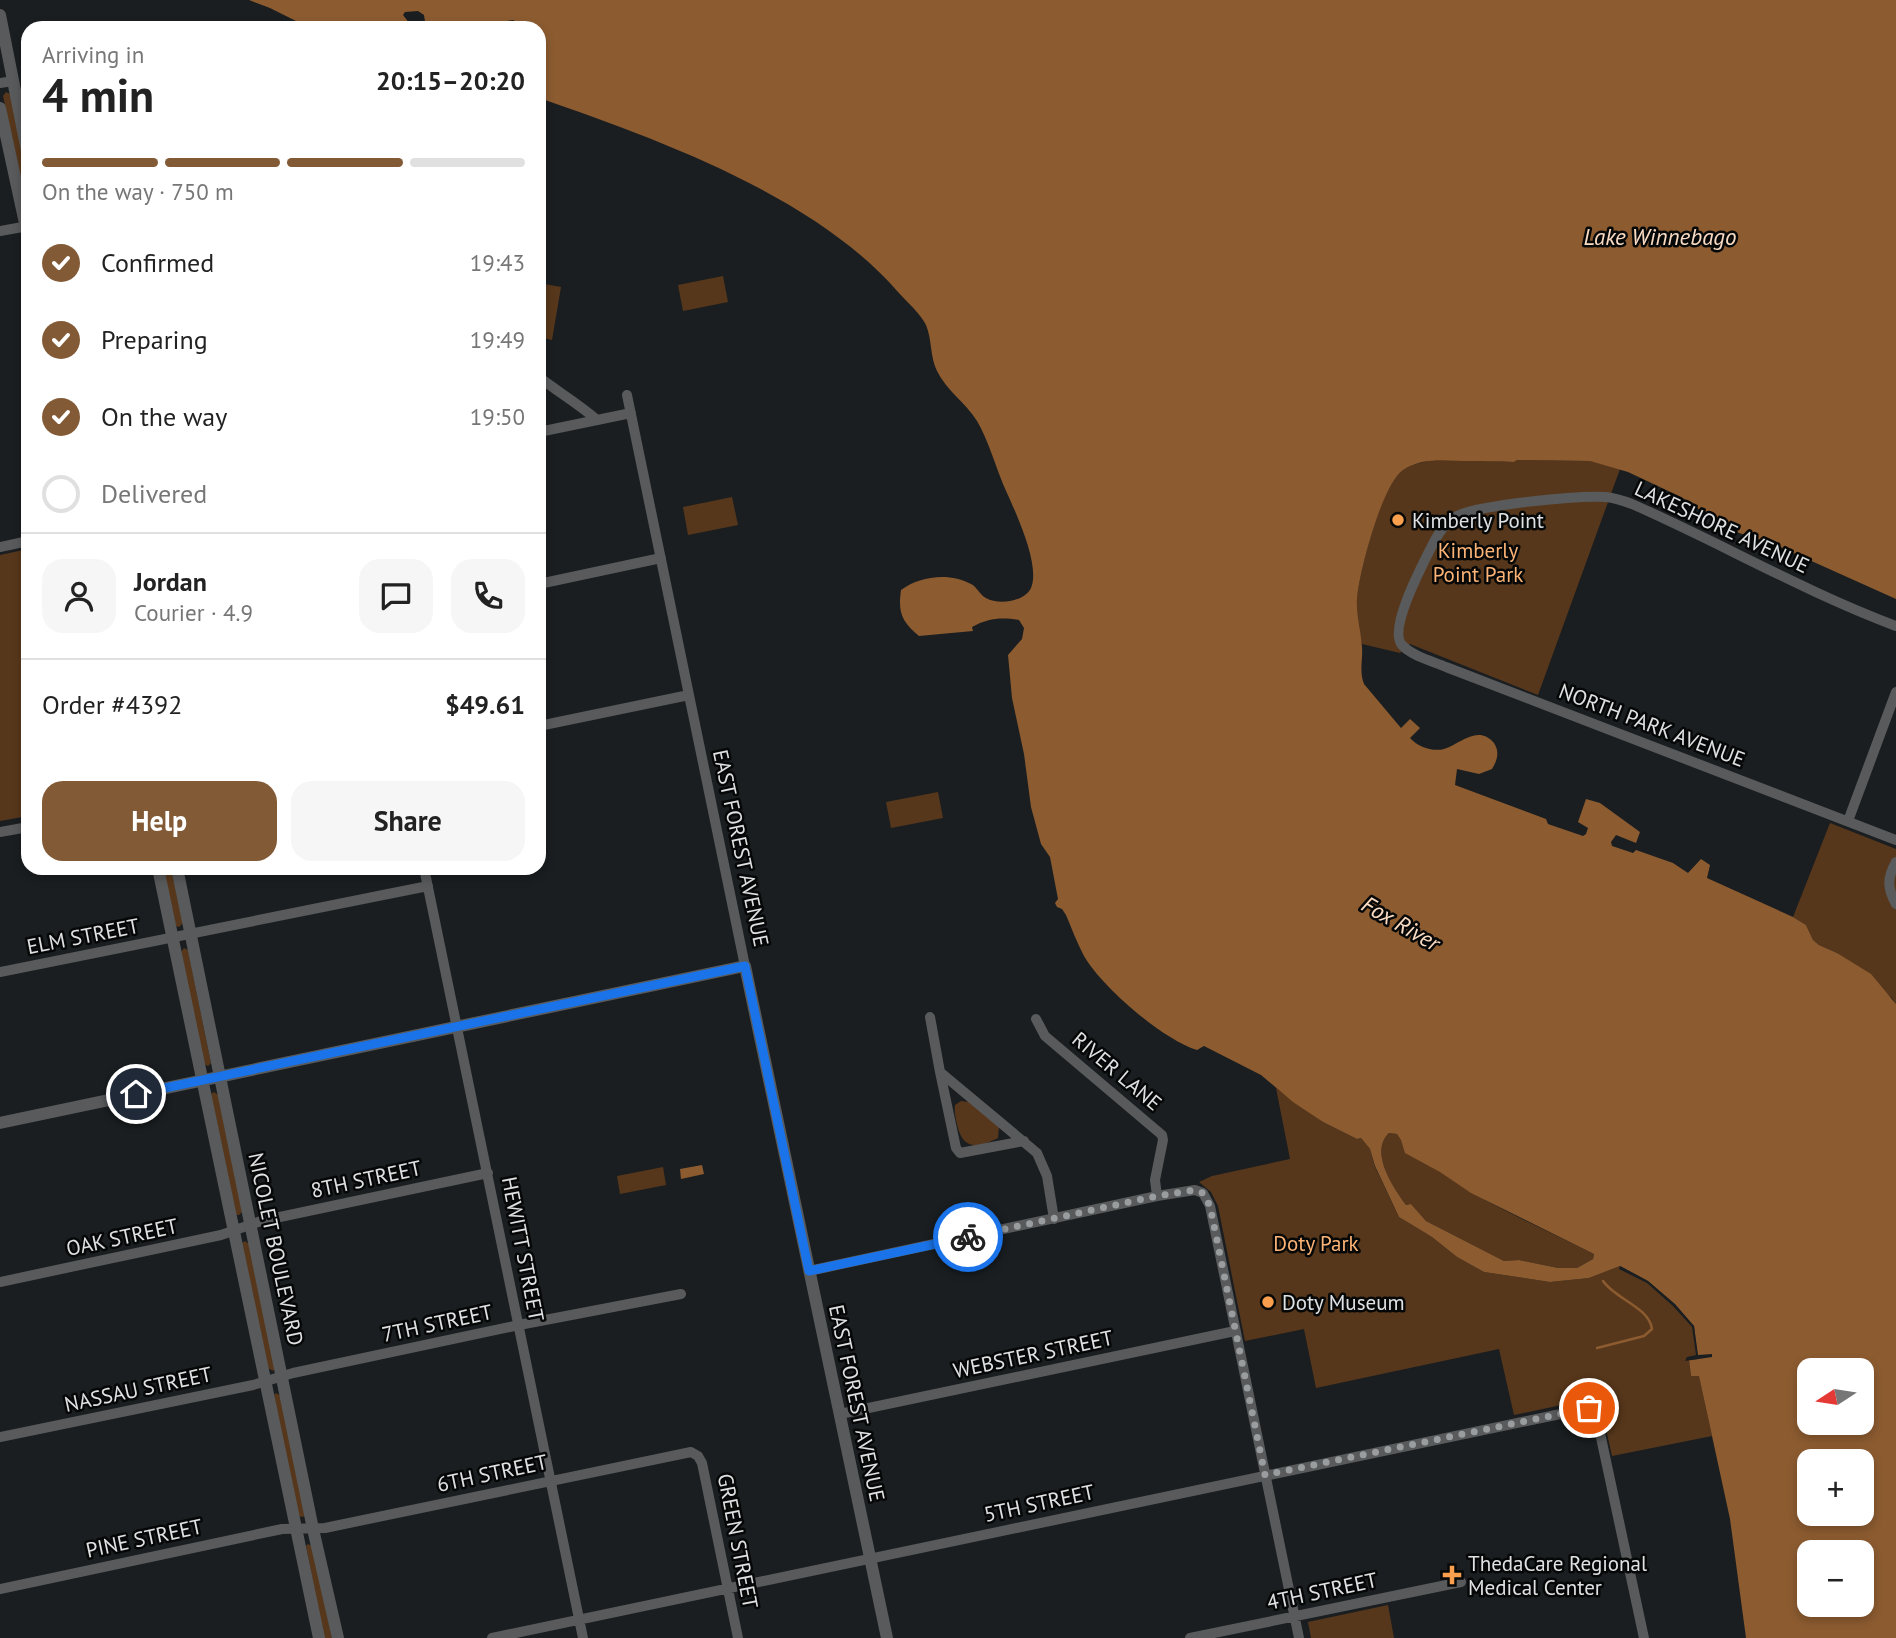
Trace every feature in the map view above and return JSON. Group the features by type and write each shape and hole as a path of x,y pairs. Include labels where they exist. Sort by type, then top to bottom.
{"street":[{"path":"0,15 7,82 21,131"},
{"path":"0,108 21,203"},
{"path":"0,231 21,230"},
{"path":"546,382 597,420"},
{"name":"EAST FOREST AVENUE","path":"627,395 887,1638"},
{"path":"546,431 631,413"},
{"name":"LAKESHORE AVENUE","path":"1398,639 1402,613 1429,551 1441,531 1456,517 1486,508 1590,497 1611,498 1632,505 1783,578 1896,626"},
{"path":"0,547 21,542"},
{"path":"546,583 661,558"},
{"name":"NORTH PARK AVENUE","path":"1398,639 1406,649 1446,667 1896,839"},
{"path":"1848,821 1896,692"},
{"path":"546,725 689,695"},
{"path":"0,832 21,828"},
{"path":"1896,862 1889,874 1888,883 1896,904"},
{"name":"NICOLET BOULEVARD","path":"160,875 319,1638"},
{"name":"NICOLET BOULEVARD","path":"178,875 313,1529 338,1638"},
{"name":"HEWITT STREET","path":"426,875 583,1638"},
{"name":"ELM STREET","path":"0,972 428,886"},
{"path":"0,1123 745,966"},
{"path":"930,1017 956,1148 960,1153 1024,1141"},
{"name":"RIVER LANE","path":"1036,1019 1045,1036 1162,1135 1155,1185 1157,1196"},
{"path":"940,1072 1037,1153 1044,1166 1054,1219"},
{"name":"8TH STREET","path":"251,1224 488,1173"},
{"path":"809,1271 1157,1196 1195,1190 1203,1193 1210,1206 1299,1638"},
{"name":"OAK STREET","path":"0,1282 221,1235 251,1224"},
{"name":"7TH STREET","path":"283,1376 519,1325 681,1294"},
{"name":"WEBSTER STREET","path":"840,1414 1235,1331"},
{"name":"NASSAU STREET","path":"0,1437 283,1376"},
{"name":"5TH STREET","path":"492,1638 1589,1408 1593,1409 1597,1419 1604,1448 1644,1638"},
{"name":"6TH STREET","path":"297,1530 313,1529 686,1452 695,1454"},
{"name":"GREEN STREET","path":"695,1454 702,1464 738,1638"},
{"name":"PINE STREET","path":"0,1589 282,1529 297,1530"},
{"name":"4TH STREET","path":"1191,1638 1461,1581"}],"green space":[{"path":"6,92 10,94 21,146 21,180 3,96"},
{"path":"723,276 728,302 683,311 678,285"},
{"path":"546,284 561,287 552,340 546,339"},
{"name":"Kimberly Point Park","path":"1437,459 1591,461 1620,469 1538,695 1410,644 1400,653 1362,644 1357,620 1357,596 1367,551 1384,498 1398,474 1406,468"},
{"path":"732,497 738,525 688,535 683,507"},
{"path":"21,550 21,817 0,821 0,555"},
{"path":"938,792 943,818 891,828 886,802"},
{"path":"1830,823 1896,849 1896,1004 1837,953 1813,940 1806,925 1793,917"},
{"path":"165,875 173,875 183,923 179,927 176,926"},
{"path":"184,948 188,950 211,1063 208,1066 204,1064 181,952"},
{"name":"Doty Park","path":"1276,1088 1323,1122 1357,1139 1361,1138 1370,1149 1375,1167 1399,1217 1484,1272 1550,1282 1589,1278 1620,1266 1648,1281 1694,1326 1699,1359 1689,1360 1691,1376 1699,1375 1712,1436 1612,1456 1599,1397 1514,1415 1499,1349 1316,1388 1304,1329 1245,1341 1218,1206 1211,1192 1199,1182 1212,1176 1290,1159"},
{"path":"214,1092 218,1095 243,1211 239,1215 236,1215 211,1094"},
{"path":"961,1101 969,1102 999,1127 998,1138 979,1145 964,1141 955,1114 955,1105"},
{"name":"Doty Park","path":"1389,1133 1397,1134 1424,1159 1464,1187 1594,1254 1593,1259 1577,1268 1558,1268 1519,1260 1504,1261 1426,1221 1411,1204 1406,1205 1385,1169 1381,1150"},
{"path":"663,1167 666,1185 620,1194 617,1176"},
{"path":"245,1241 249,1244 276,1367 273,1371 268,1368 242,1243"},
{"path":"276,1393 281,1396 305,1516 302,1517 298,1516 274,1395"},
{"path":"306,1546 312,1546 332,1638 324,1638"},
{"path":"1388,1605 1394,1638 1311,1638 1308,1622"}],"water":[{"path":"249,0 1896,0 1896,599 1776,545 1730,530 1681,497 1628,472 1590,461 1436,460 1403,470 1387,492 1367,550 1357,605 1364,684 1401,728 1410,719 1420,728 1410,738 1421,746 1440,750 1469,737 1482,735 1496,746 1497,756 1492,769 1479,774 1457,769 1455,785 1583,836 1588,828 1578,822 1586,799 1600,803 1640,832 1636,843 1616,835 1611,842 1612,846 1633,853 1636,850 1673,863 1688,873 1701,859 1710,865 1707,878 1806,925 1813,940 1871,974 1896,1004 1896,1638 1746,1638 1730,1519 1699,1376 1691,1376 1689,1360 1698,1359 1694,1326 1648,1281 1620,1266 1589,1278 1550,1282 1484,1272 1457,1257 1432,1237 1399,1217 1370,1149 1361,1138 1357,1139 1323,1122 1293,1102 1261,1075 1204,1046 1197,1050 1167,1035 1118,996 1092,968 1081,951 1066,915 1055,903 1058,899 1050,857 1041,844 1031,807 1024,754 1012,698 1008,655 1022,639 1024,628 1019,620 1001,619 978,624 972,627 973,631 919,636 902,616 901,590 917,581 935,577 963,580 973,585 986,598 1003,602 1016,600 1026,594 1033,580 1033,567 1025,537 985,436 972,414 941,378 935,366 926,325 917,312 864,258 824,227 779,199 683,152 546,101 546,21 425,21 424,15 418,11 405,12 403,15 408,21 296,21","holes":["1389,1133 1397,1134 1405,1153 1471,1193 1594,1254 1593,1259 1577,1268 1558,1268 1519,1260 1504,1261 1426,1221 1411,1204 1406,1205 1385,1169 1381,1150 1383,1141"]},
{"path":"702,1165 704,1174 681,1179 680,1169"}],"pier":[{"path":"1620,1266 1648,1281 1675,1304 1694,1326 1698,1355 1712,1354 1712,1357 1685,1361 1687,1357 1696,1355 1692,1327 1647,1283 1619,1269"}],"waterway":[{"path":"1597,1348 1644,1336 1652,1329 1645,1315 1603,1281"}],"way so far":[{"path":"968,1237 1157,1196 1195,1190 1203,1193 1210,1206 1265,1475 1589,1408"}],"place":[{"name":"Kimberly Point","path":"1398,520"},
{"name":"Doty Museum","path":"1268,1302"},
{"name":"ThedaCare Regional Medical Center","path":"1452,1575"}],"route":[{"path":"136,1094 745,966 809,1271 968,1237"}],"water label":[{"name":"Lake Winnebago","path":"1660,236"},
{"name":"Fox River","path":"1401,923"}]}
